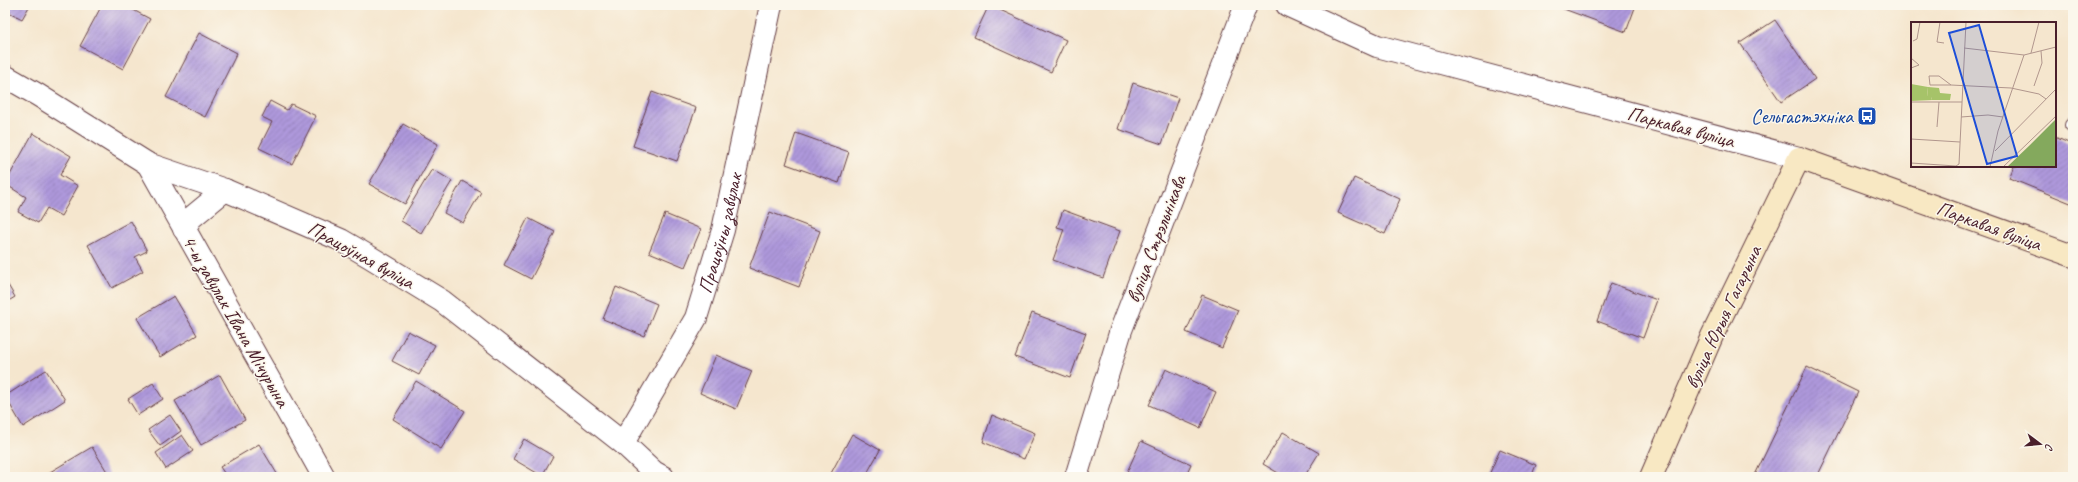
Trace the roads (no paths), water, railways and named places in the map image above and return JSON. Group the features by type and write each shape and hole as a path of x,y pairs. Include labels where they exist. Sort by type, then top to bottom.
{"street":[{"name":"Працоўны завулак","path":"622,443 696,318 724,230 770,5"},
{"name":"вуліца Стрэльнікава","path":"1076,477 1121,330 1246,5"},
{"name":"Паркавая вуліца","path":"1287,5 1377,46 1799,158 2073,256"},
{"name":"Працоўная вуліца","path":"5,76 148,164 224,190 341,240 442,301 622,443 654,472 663,477"},
{"name":"вуліца Юрыя Гагарына","path":"1651,477 1712,336 1799,158"},
{"name":"4-ы завулак Івана Мічурына","path":"148,164 324,477"},
{"path":"184,229 191,218 224,190"}],"place":[{"name":"Сельгастэхніка","path":"1867,116"}]}
